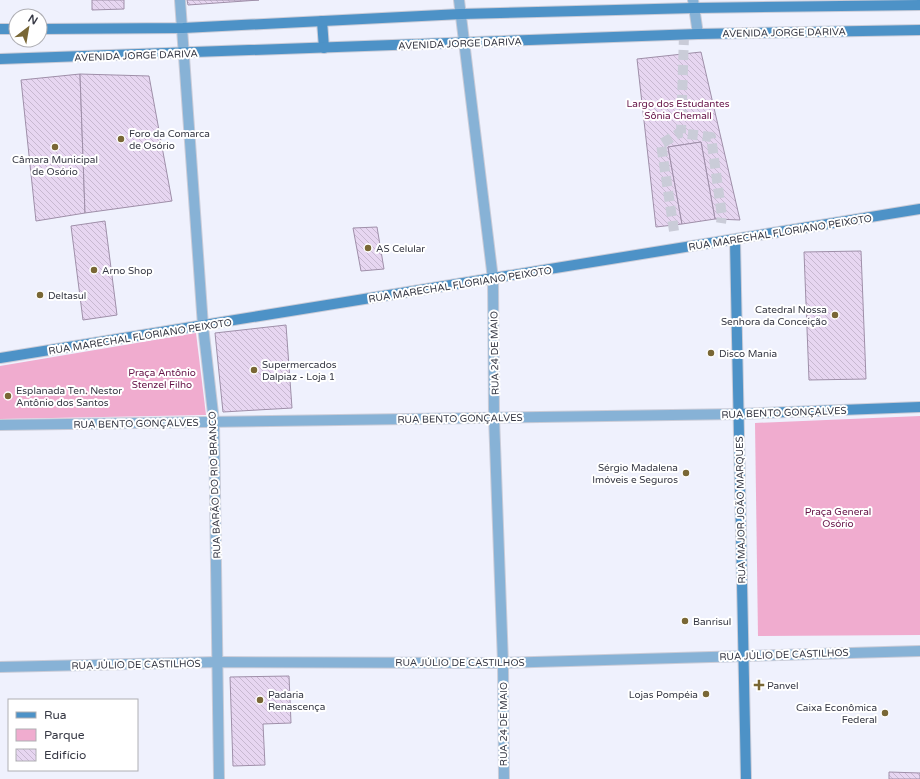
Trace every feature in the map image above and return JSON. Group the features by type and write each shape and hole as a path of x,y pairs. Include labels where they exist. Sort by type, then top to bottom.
{"main road":[{"path":"48,29 183,28 693,4 920,5"},
{"path":"322,21 324,48"},
{"name":"AVENIDA JORGE DARIVA","path":"0,59 698,34 920,30"},
{"name":"RUA MARECHAL FLORIANO PEIXOTO","path":"0,358 920,209"},
{"name":"RUA MAJOR JOÃO MARQUES","path":"735,240 746,779"},
{"name":"RUA BENTO GONÇALVES","path":"738,414 920,407"}],"street":[{"name":"RUA BARÃO DO RIO BRANCO","path":"180,0 185,53 203,326 214,422 219,779"},
{"name":"RUA 24 DE MAIO","path":"459,0 493,278 494,417 503,662 504,779"},
{"path":"693,4 698,34"},
{"name":"RUA BENTO GONÇALVES","path":"0,425 738,414"},
{"name":"RUA JÚLIO DE CASTILHOS","path":"0,667 218,662 503,662 920,651"}],"green space":[{"name":"Praça Antônio Stenzel Filho","path":"196,333 206,415 0,419 0,366"},
{"name":"Praça General Osório","path":"920,416 920,635 758,636 755,423"}],"building":[{"path":"92,0 124,0 124,9 92,10"},
{"path":"187,0 259,0 188,5"},
{"name":"Largo dos Estudantes Sônia Chemall","path":"701,52 740,220 715,219 701,142 668,147 682,224 656,227 637,59"},
{"name":"Câmara Municipal de Osório","path":"80,74 85,213 36,221 21,80"},
{"name":"Foro da Comarca de Osório","path":"80,74 149,76 172,201 85,213"},
{"path":"701,142 715,219 682,224 668,147"},
{"name":"Arno Shop","path":"105,221 117,315 83,320 71,226"},
{"name":"AS Celular","path":"377,227 384,269 361,271 353,228"},
{"name":"Catedral Nossa Senhora da Conceição","path":"861,251 866,379 809,380 804,252"},
{"name":"Supermercados Dalpiaz - Loja 1","path":"286,325 292,408 223,412 215,333"},
{"name":"Padaria Renascença","path":"289,676 291,723 263,724 265,765 233,766 230,677"},
{"path":"889,772 920,773 920,779 889,779"}],"tunnel":[{"path":"684,35 681,133 711,137 722,216 721,223"},
{"path":"674,231 661,144 681,132"}],"place":[{"name":"Foro da Comarca de Osório","path":"121,139"},
{"name":"Câmara Municipal de Osório","path":"55,147"},
{"name":"AS Celular","path":"368,248"},
{"name":"Arno Shop","path":"94,270"},
{"name":"Deltasul","path":"40,295"},
{"name":"Catedral Nossa Senhora da Conceição","path":"835,315"},
{"name":"Disco Mania","path":"711,353"},
{"name":"Supermercados Dalpiaz - Loja 1","path":"254,370"},
{"name":"Esplanada Ten. Nestor Antônio dos Santos","path":"8,396"},
{"name":"Sérgio Madalena Imóveis e Seguros","path":"686,473"},
{"name":"Banrisul","path":"685,621"},
{"name":"Panvel","path":"759,685"},
{"name":"Lojas Pompéia","path":"706,694"},
{"name":"Padaria Renascença","path":"260,700"},
{"name":"Caixa Econômica Federal","path":"885,713"}]}
